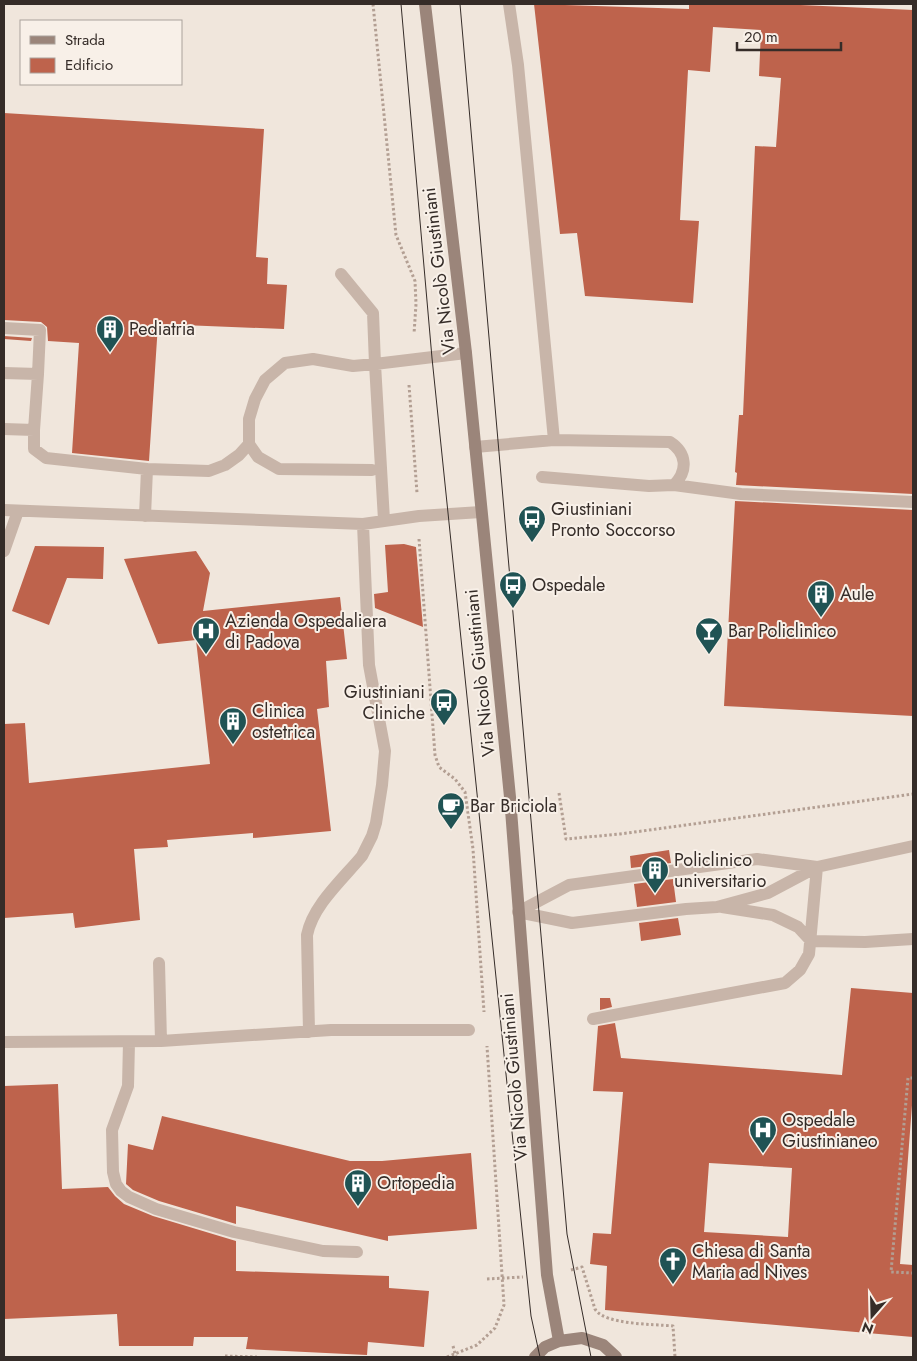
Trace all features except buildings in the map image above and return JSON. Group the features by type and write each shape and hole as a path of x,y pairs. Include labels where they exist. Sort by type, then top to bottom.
{"street":[{"name":"Via Nicolò Giustiniani","path":"425,4 466,353 510,797 547,1275 559,1340"},
{"path":"535,1357 545,1347 559,1340 582,1338 603,1345 616,1357"}],"lane":[{"path":"509,4 518,65 554,440"},
{"path":"341,274 373,313 374,364 384,520"},
{"path":"4,328 40,330 34,448 46,458 148,469 209,471 225,465 249,444"},
{"path":"372,470 279,469 258,457 249,444 249,419 255,399 265,380 285,363 313,359 353,366 466,353"},
{"path":"4,373 38,374"},
{"path":"4,429 34,430"},
{"path":"475,447 554,440 670,442 677,447 684,468 681,478 674,485"},
{"path":"145,516 148,469"},
{"path":"542,476 650,486 674,485 741,494 913,502"},
{"path":"4,510 363,524 384,520 481,512"},
{"path":"4,551 18,511"},
{"path":"309,1032 307,935 310,922 316,911 362,856 367,847 376,823 382,785 385,751 369,665 363,524"},
{"path":"717,907 768,892 817,866 913,846"},
{"path":"518,912 569,885 757,859 817,866"},
{"path":"593,1019 785,983 803,966 809,954 817,866"},
{"path":"518,912 572,923 717,907 773,915 798,927 811,941 856,943 913,939"},
{"path":"159,963 161,1042"},
{"path":"4,1042 161,1042 331,1030 469,1030"},
{"path":"129,1042 128,1086 112,1130 113,1172 116,1184 121,1192 156,1209 234,1232 322,1251 357,1252"}],"path":[{"path":"373,4 396,235 415,281 414,338"},
{"path":"409,377 416,490"},
{"path":"419,538 435,754 439,767 455,779 465,792 473,849 485,1017"},
{"path":"558,793 566,839 649,830 913,794"},
{"path":"447,1357 456,1356 476,1345 495,1328 504,1305 504,1278 486,1036"},
{"path":"913,1078 908,1078 891,1272 913,1273"},
{"path":"582,1267 598,1314 612,1320 673,1326 675,1357"},
{"path":"487,1279 504,1278"},
{"path":"453,1346 456,1356"},
{"path":"225,1355 257,1357"}],"tram line":[{"path":"401,4 432,358 531,1316 540,1357"},
{"path":"460,4 567,1234 591,1357"}],"place":[{"name":"Pediatria","path":"110,353"},
{"name":"Giustiniani Pronto Soccorso","path":"532,543"},
{"name":"Ospedale","path":"513,609"},
{"name":"Aule","path":"821,618"},
{"name":"Azienda Ospedaliera di Padova","path":"206,655"},
{"name":"Bar Policlinico","path":"709,655"},
{"name":"Giustiniani Cliniche","path":"444,726"},
{"name":"Clinica ostetrica","path":"233,745"},
{"name":"Bar Briciola","path":"451,830"},
{"name":"Policlinico universitario","path":"655,894"},
{"name":"Ospedale Giustinianeo","path":"763,1154"},
{"name":"Ortopedia","path":"358,1207"},
{"name":"Chiesa di Santa Maria ad Nives","path":"673,1285"}]}
